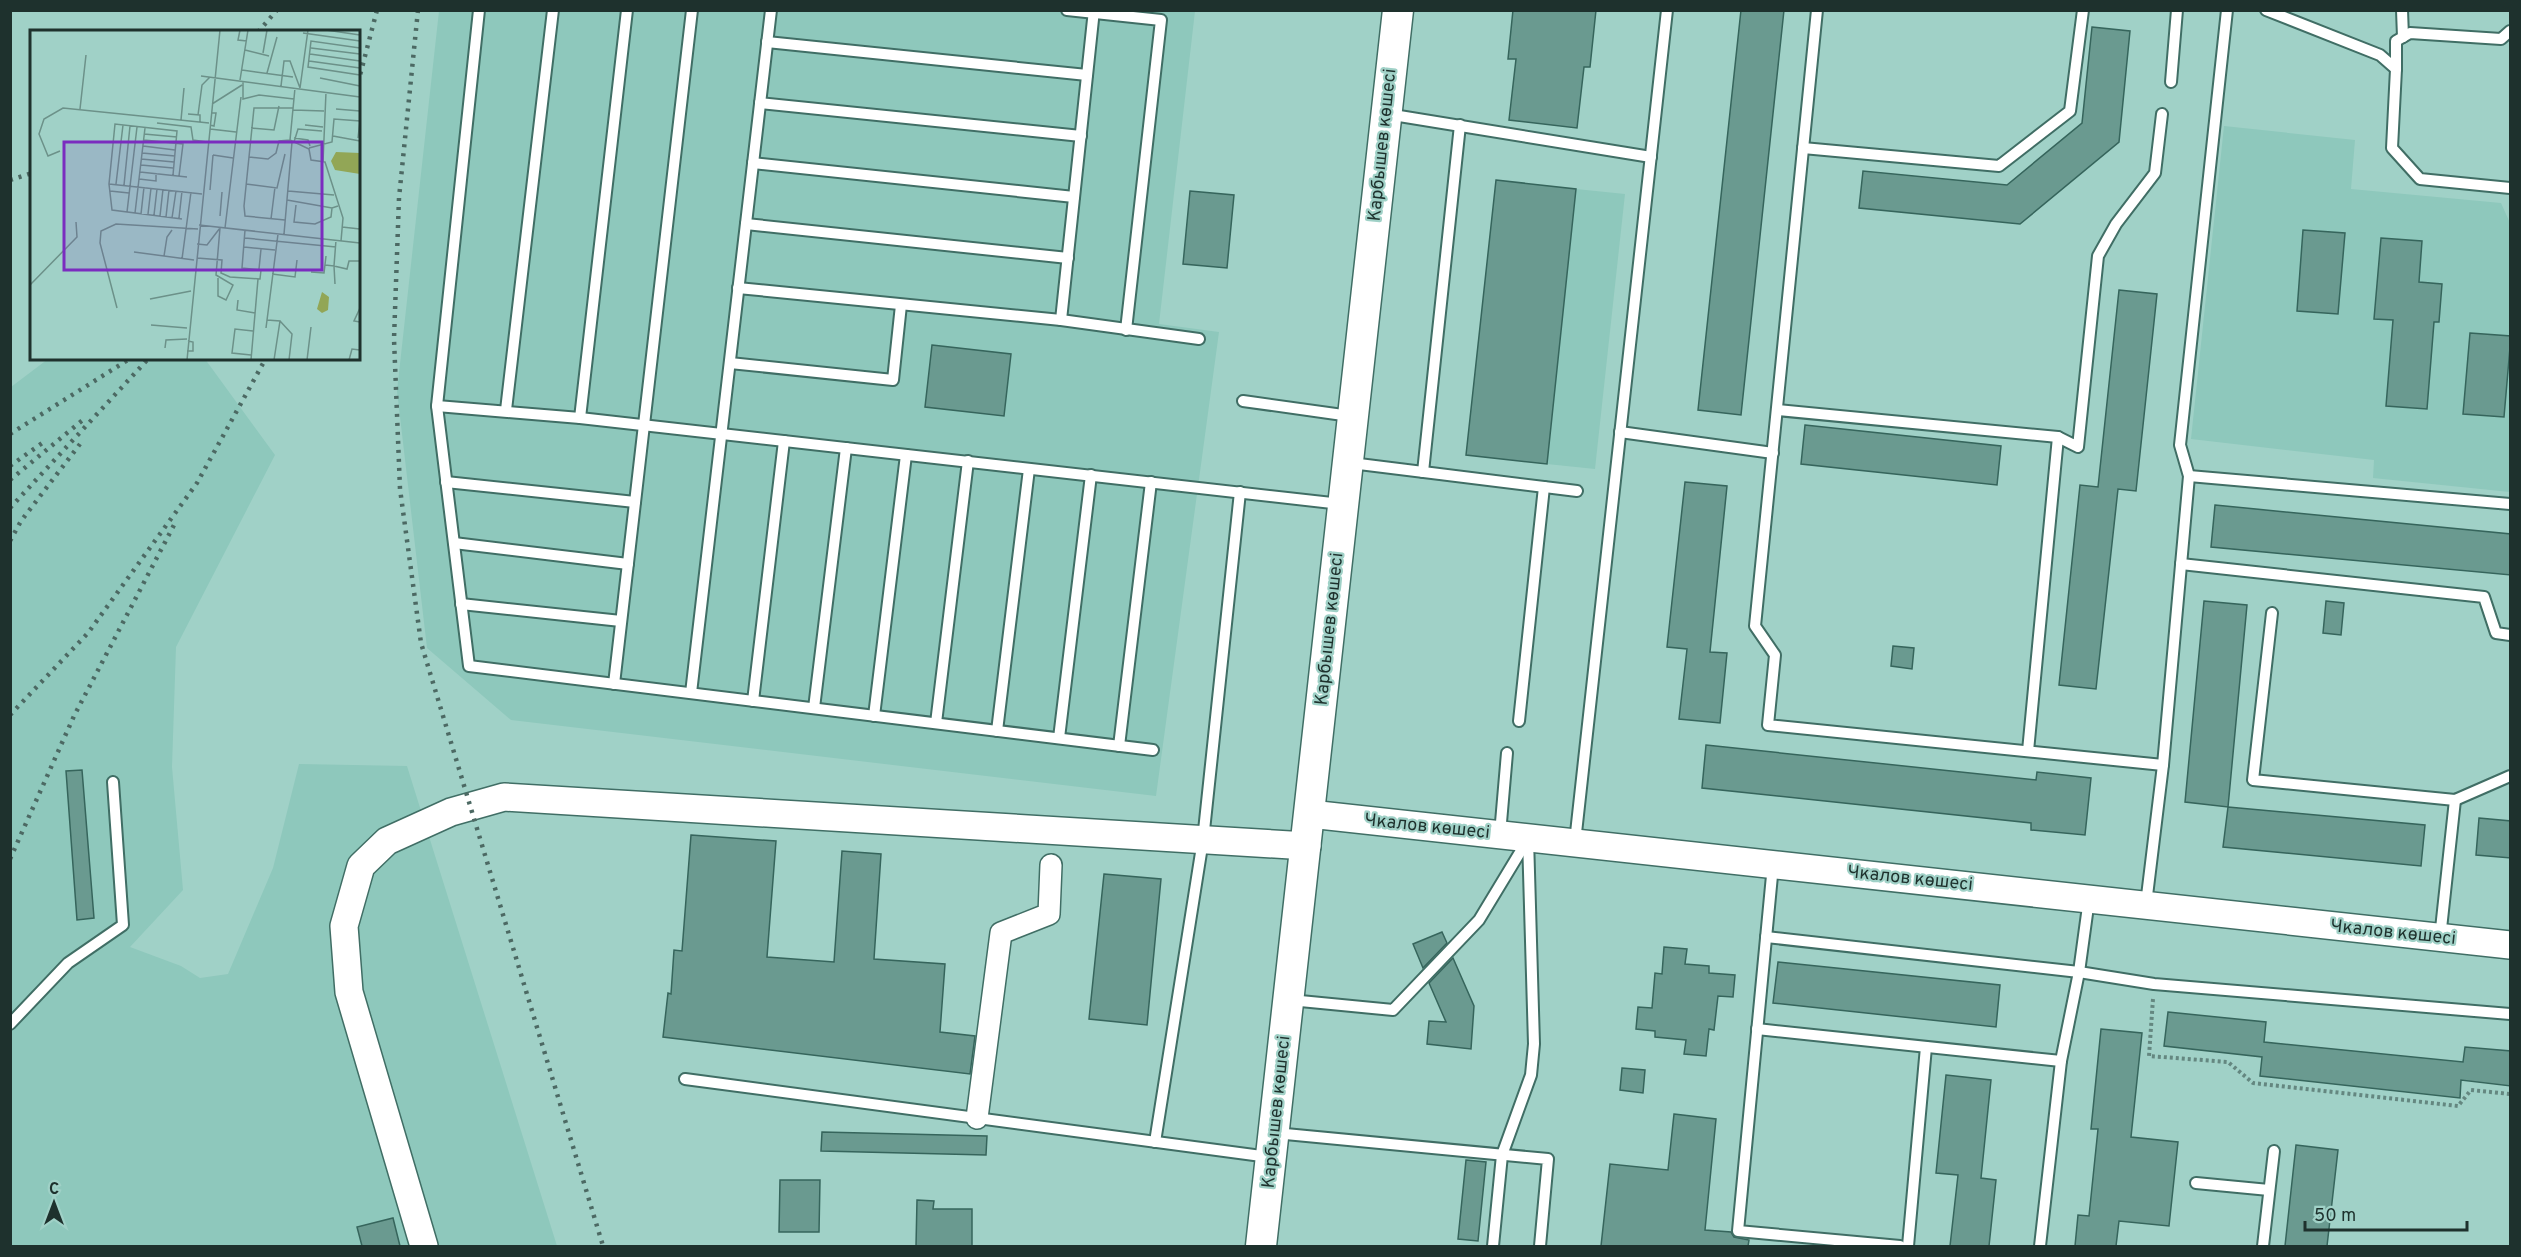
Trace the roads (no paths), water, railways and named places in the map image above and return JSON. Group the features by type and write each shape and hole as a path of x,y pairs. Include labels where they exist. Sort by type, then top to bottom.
{"main road":[{"name":"Карбышев көшесі","path":"1262,1246 1398,10"}],"street":[{"path":"424,1246 349,992 344,926 360,866 387,841 452,812 504,797 1306,846"},
{"name":"Чкалов көшесі","path":"1310,814 2511,945"},
{"path":"977,1118 1001,933 1049,914 1051,865"}],"lane":[{"path":"479,10 436,406 469,666 1153,750"},
{"path":"506,410 552,10"},
{"path":"580,418 627,10"},
{"path":"614,684 692,10"},
{"path":"691,693 771,10"},
{"path":"1067,10 1161,20 1125,330"},
{"path":"1575,843 1667,10"},
{"path":"1817,10 1755,626 1775,655 1768,725 2163,765"},
{"path":"1803,148 1999,166 2070,111 2083,10"},
{"path":"2171,82 2177,10"},
{"path":"2146,904 2163,765 2189,476 2180,444 2227,10"},
{"path":"2266,10 2380,55 2396,69"},
{"path":"2402,10 2403,37"},
{"path":"1061,320 1094,12"},
{"path":"2511,31 2502,39 2410,33 2396,41 2392,148 2420,179 2511,188"},
{"path":"767,42 1087,75"},
{"path":"760,103 1081,136"},
{"path":"1387,114 1650,157"},
{"path":"1777,410 2058,437 2078,447 2098,256 2116,224 2155,173 2162,114"},
{"path":"1423,472 1460,126"},
{"path":"753,163 1074,197"},
{"path":"746,224 1068,258"},
{"path":"738,288 1061,320 1198,339"},
{"path":"729,363 893,380 901,305"},
{"path":"1243,401 1354,416"},
{"path":"436,406 506,410 1344,504"},
{"path":"1620,432 1773,453"},
{"path":"2028,751 2058,437"},
{"path":"753,701 784,441"},
{"path":"814,708 846,448"},
{"path":"874,716 906,455"},
{"path":"936,723 968,461"},
{"path":"1349,463 1577,491"},
{"path":"997,731 1029,469"},
{"path":"1059,738 1090,476"},
{"path":"2189,476 2511,504"},
{"path":"446,482 635,502"},
{"path":"1119,746 1151,482"},
{"path":"1519,722 1544,487"},
{"path":"1155,1142 1203,840 1240,492"},
{"path":"454,543 628,564"},
{"path":"2181,564 2484,597 2496,633 2511,635"},
{"path":"461,604 621,621"},
{"path":"2272,613 2253,780 2455,800 2511,776"},
{"path":"1500,835 1507,753"},
{"path":"10,1024 68,963 123,925 112,782"},
{"path":"2440,938 2455,800"},
{"path":"1289,1000 1393,1010 1479,920 1528,838"},
{"path":"1492,1246 1502,1155 1531,1075 1534,1044 1528,838"},
{"path":"1773,864 1738,1231 1900,1246"},
{"path":"2040,1246 2061,1061 2079,972 2089,898"},
{"path":"1766,937 2079,972 2154,984 2511,1014"},
{"path":"1757,1029 2061,1061"},
{"path":"1908,1246 1926,1047"},
{"path":"685,1079 1155,1142 1274,1145 1548,1159 1540,1246"},
{"path":"2263,1246 2274,1150"},
{"path":"2196,1183 2270,1190"}],"railway":[{"path":"260,30 277,10"},
{"path":"360,75 377,10"},
{"path":"418,10 399,198 394,339 400,489 421,643 603,1246"},
{"path":"10,180 30,174"},
{"path":"10,434 128,360"},
{"path":"10,508 147,360"},
{"path":"10,715 88,633 197,483 265,360"},
{"path":"10,480 84,419"},
{"path":"10,466 45,441"},
{"path":"10,541 21,521 80,444"},
{"path":"10,859 74,716 174,525"}]}
